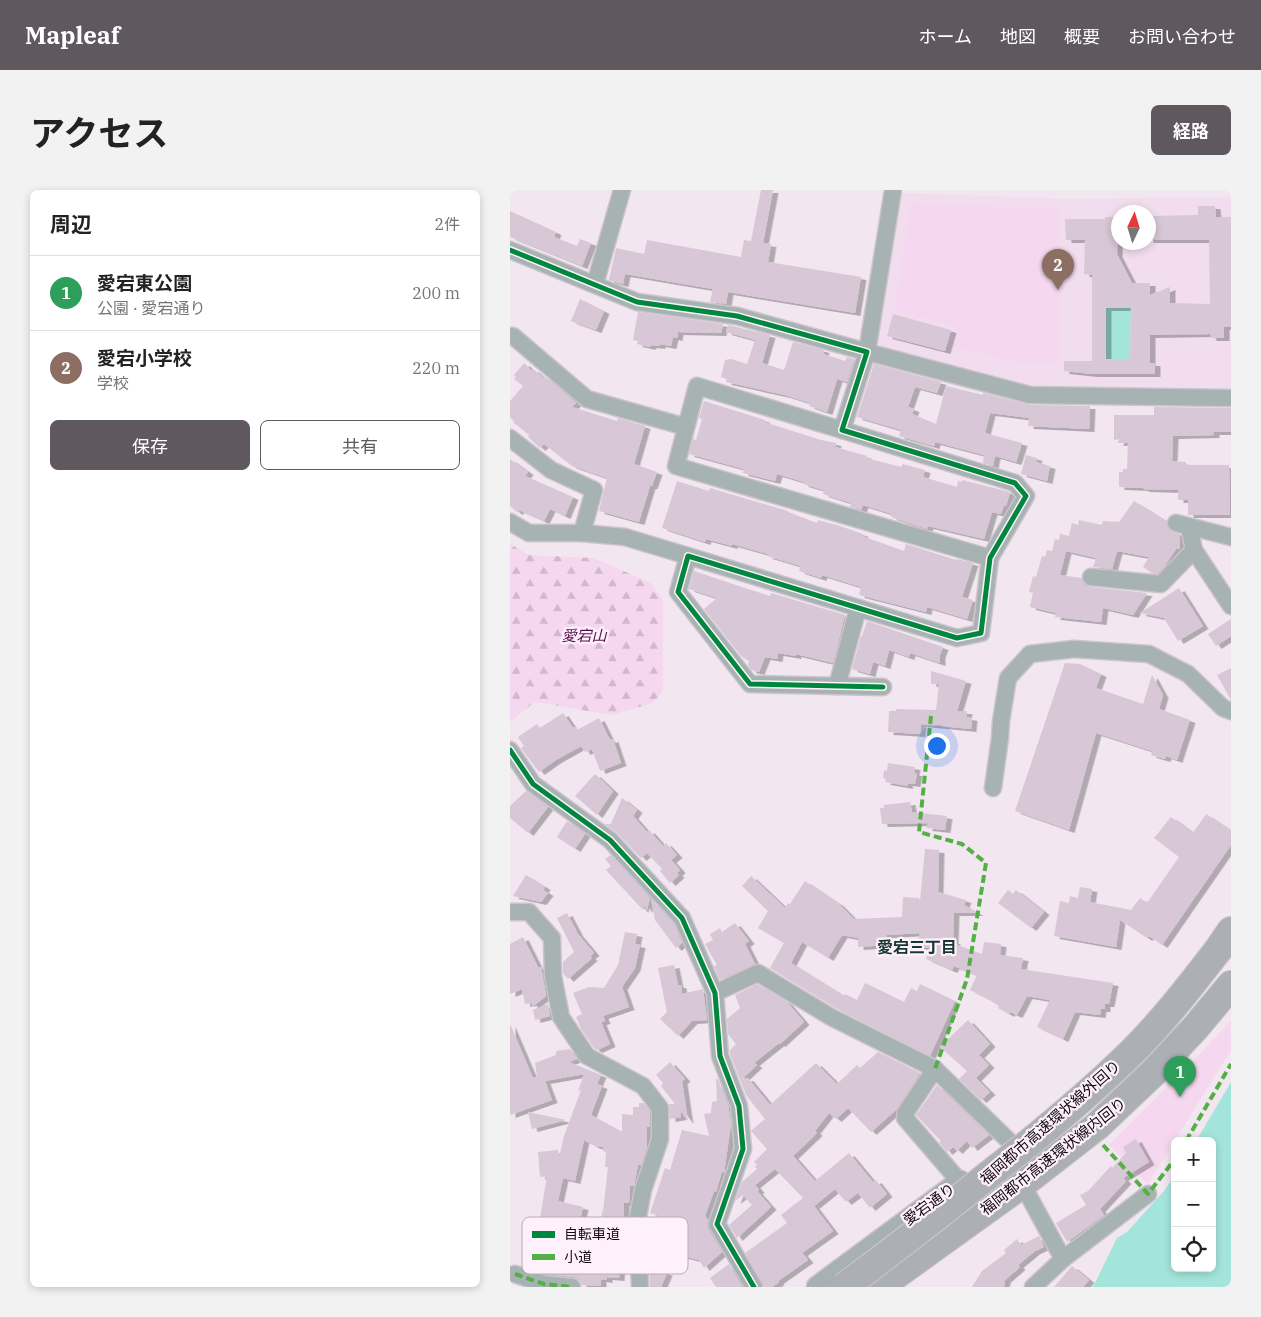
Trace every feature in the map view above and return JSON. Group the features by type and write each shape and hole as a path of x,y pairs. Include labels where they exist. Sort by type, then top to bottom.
{"highway":[{"name":"福岡都市高速環状線外回り","path":"844,1287 923,1228 1026,1146 1132,1052 1172,1009 1231,932"},
{"name":"福岡都市高速環状線内回り","path":"879,1287 1025,1182 1097,1126 1153,1073 1231,986"}],"street":[{"path":"595,284 622,190"},
{"path":"842,430 867,352 893,190"},
{"path":"510,250 637,302 737,316 1030,395 1231,398"},
{"path":"510,336 513,336 587,399 686,427"},
{"path":"510,522 529,533 625,536 957,638 981,633 990,558 1026,496 1015,483 697,386 676,466 990,558"},
{"path":"510,438 552,470 594,490 582,534"},
{"path":"1231,537 1182,525 1194,550 1231,606"},
{"path":"1091,577 1161,584 1194,550"},
{"path":"688,556 678,592 750,684 883,687"},
{"path":"837,686 858,608"},
{"path":"992,788 1008,678 1030,654 1074,649 1149,654 1188,674 1223,708 1231,711"},
{"path":"510,750 533,784 610,840 682,918 715,993 720,1056 739,1106 743,1149 717,1224 754,1287"},
{"path":"510,912 529,912 552,938 553,976 561,1017 586,1056 643,1086 660,1108 660,1139 644,1190 638,1217"},
{"name":"愛宕通り","path":"818,1287 1012,1144 1065,1108 1117,1063 1166,1014 1210,962 1231,932"},
{"path":"715,993 758,972 830,1017 935,1069 1012,1144"},
{"path":"890,1287 922,1262 1026,1191 1142,1089 1192,1035 1231,986"},
{"path":"935,1069 906,1112 905,1118 960,1182"},
{"path":"1026,1191 1063,1259"},
{"path":"1033,1287 1063,1259 1148,1194"},
{"path":"515,1274 544,1284 572,1287"},
{"path":"639,1274 640,1287"}],"shaded area":[{"path":"902,193 1069,199 1231,197 1231,388 1030,385 880,346 877,338"},
{"path":"1106,308 1131,308 1130,359 1106,359"},
{"path":"1231,1082 1231,1287 1093,1287 1117,1238 1127,1232 1171,1181 1171,1272 1216,1272 1216,1137 1198,1137"}],"green space":[{"path":"911,203 1058,209 1060,362 1020,363 952,346 956,327 894,310"},
{"name":"愛宕山","path":"510,544 529,555 594,558 651,583 663,600 663,691 653,703 612,715 535,702 510,722"},
{"path":"1231,1020 1231,1050 1177,1137 1171,1137 1171,1147 1148,1184 1109,1145 1202,1052"}],"building":[{"path":"761,190 773,190 763,243 771,244 768,262 861,277 855,313 728,292 726,304 710,302 713,289 625,274 623,284 609,280 616,248 644,254 647,240 741,257 744,240 751,241"},
{"path":"1198,206 1215,206 1216,217 1231,217 1231,327 1224,327 1224,338 1211,338 1210,334 1150,335 1150,363 1155,363 1155,374 1092,374 1064,371 1064,361 1092,361 1092,275 1084,274 1085,240 1066,240 1065,219 1105,219 1105,217 1111,217 1111,250 1117,250 1117,254 1132,283 1150,283 1150,295 1170,287 1170,303 1210,304 1209,240 1156,240 1156,216 1198,215","holes":["1106,308 1131,308 1130,359 1106,359"]},
{"path":"510,211 556,232 554,237 577,246 580,239 591,243 582,266 510,237"},
{"path":"580,299 604,311 596,330 571,321"},
{"path":"638,312 723,324 721,333 678,332 677,338 673,337 671,346 660,344 660,346 651,345 650,347 637,344 638,341 633,340"},
{"path":"893,314 951,330 945,351 887,336"},
{"path":"728,325 770,335 762,363 784,370 793,342 824,350 823,354 845,361 847,357 854,359 847,382 837,379 827,412 809,406 810,403 785,395 726,382 727,379 721,377 725,360 731,359 747,364 755,340 726,332"},
{"path":"524,363 532,371 533,369 552,382 576,403 572,407 617,421 618,418 645,426 634,464 657,472 652,486 650,486 639,522 599,511 607,478 572,466 544,444 540,448 528,437 529,435 513,422 510,417 510,401 523,386 514,379 516,377 514,375"},
{"path":"874,364 941,382 937,393 915,387 908,407 914,409 912,414 936,424 946,386 1030,405 1090,406 1089,429 1028,426 1029,418 990,413 985,433 1022,443 1016,462 995,456 993,466 983,463 984,455 935,442 934,446 899,436 901,430 857,417"},
{"path":"704,401 765,420 764,422 836,443 835,447 867,456 866,458 901,467 903,464 925,470 923,477 957,487 958,481 962,482 962,480 1010,492 1006,506 1004,505 1001,514 992,512 984,539 928,526 927,529 891,517 892,514 863,505 861,510 850,507 851,503 823,494 824,490 777,474 775,481 743,473 744,469 689,454 693,439 696,440 702,419 699,418"},
{"path":"1154,407 1231,408 1231,432 1214,432 1214,435 1173,436 1172,461 1186,462 1186,465 1229,465 1230,515 1188,515 1188,500 1178,500 1178,490 1119,487 1119,472 1127,469 1128,443 1118,443 1119,439 1114,440 1114,415 1154,415"},
{"path":"1026,455 1037,458 1036,462 1050,466 1047,481 1021,474"},
{"path":"510,459 528,472 525,476 573,497 565,516 550,509 544,521 519,510 517,512 510,506"},
{"path":"677,481 709,491 710,488 788,511 817,523 818,520 840,526 904,551 906,544 956,560 973,563 962,597 973,600 967,619 927,607 926,612 859,595 861,587 822,575 821,578 799,571 801,566 767,556 768,554 706,539 705,542 662,528"},
{"path":"1134,501 1166,521 1169,530 1180,534 1180,549 1176,549 1157,574 1143,567 1149,557 1117,551 1112,569 1093,567 1096,558 1066,551 1060,575 1081,578 1085,585 1090,587 1147,593 1133,615 1103,608 1101,622 1055,617 1056,613 1030,607 1033,593 1029,592 1033,576 1036,577 1042,556 1045,557 1047,550 1052,551 1055,539 1059,540 1060,534 1069,536 1072,523 1078,525 1079,520 1102,525 1103,521 1119,522"},
{"path":"694,571 770,596 771,593 845,615 833,663 796,654 796,656 778,653 777,659 765,657 759,672 751,670 748,665 749,661 741,656 704,609 717,598 689,589"},
{"path":"1179,588 1203,626 1178,641 1164,618 1140,613"},
{"path":"1231,619 1231,636 1216,646 1208,634"},
{"path":"867,621 943,647 940,663 910,653 909,657 889,650 885,666 873,662 870,674 852,669"},
{"path":"1065,663 1080,664 1101,674 1096,688 1143,704 1152,675 1163,695 1159,709 1190,720 1177,760 1166,756 1165,759 1151,755 1152,751 1096,733 1069,830 1015,811"},
{"path":"1231,668 1231,700 1217,675"},
{"path":"931,671 966,681 957,711 967,711 966,717 972,718 971,729 921,724 920,734 888,732 889,711 896,711 896,709 936,710 939,684 931,684"},
{"path":"563,713 573,728 575,727 577,730 599,718 610,740 613,739 621,763 600,771 592,749 585,752 581,746 539,772 521,748 524,746 518,737 537,724 540,728"},
{"path":"888,763 915,767 914,773 917,773 915,784 907,783 908,786 885,782 886,779 883,778 884,770 887,771"},
{"path":"595,774 613,791 597,815 575,796"},
{"path":"526,791 548,807 528,833 510,818 510,806"},
{"path":"622,798 637,810 633,816 647,832 649,830 663,846 666,843 677,855 671,860 680,870 677,873 679,875 670,883 660,871 662,869 647,853 641,858 617,833 605,824 611,824"},
{"path":"910,802 912,812 947,816 945,830 927,828 928,823 882,824 880,808 884,808 884,805"},
{"path":"1206,814 1231,831 1231,845 1162,945 1149,936 1147,938 1120,920 1116,947 1054,936 1060,901 1069,903 1070,896 1078,898 1080,887 1092,889 1090,902 1131,910 1140,898 1147,903 1179,857 1154,838 1171,817 1193,833"},
{"path":"567,821 585,834 575,849 557,837"},
{"path":"925,849 939,850 938,892 966,900 964,905 978,913 954,913 953,941 955,941 955,944 982,954 984,942 1001,944 1000,955 1023,958 1021,969 1113,983 1109,1004 1105,1004 1105,1009 1101,1009 1100,1015 1075,1012 1063,1039 1037,1027 1050,1000 1027,996 1017,1015 1010,1012 1009,1014 998,1008 999,1006 988,999 970,990 977,975 954,966 952,970 926,959 930,948 916,946 920,933 887,935 887,945 858,947 858,938 842,935 828,958 802,942 791,963 844,996 845,994 857,1000 865,983 904,1002 911,988 917,991 920,984 955,1001 930,1056 836,1008 770,968 784,943 758,928 768,911 742,886 751,876 785,908 788,903 790,904 805,881 839,904 854,919 902,917 903,897 919,898 920,901"},
{"path":"611,855 650,898 647,910 644,905 643,910 606,870 611,866 605,859"},
{"path":"526,875 545,887 543,890 548,893 541,902 513,896"},
{"path":"1008,890 1013,894 1016,890 1044,912 1031,928 998,903"},
{"path":"651,899 674,924 682,943 676,948 655,920"},
{"path":"567,913 578,934 594,953 590,956 592,958 568,979 563,973 563,962 574,952 557,918"},
{"path":"735,923 749,941 745,944 755,964 720,980 714,966 717,965 705,944 713,940 710,934 720,928 722,932"},
{"path":"625,932 637,934 635,944 640,945 635,968 622,987 629,1007 603,1016 605,1021 601,1022 610,1044 597,1050 581,1029 576,1017 582,1014 573,993 589,987 604,988 618,965"},
{"path":"523,937 538,967 541,967 546,996 532,1007 532,1003 525,1004 522,989 510,994 510,944"},
{"path":"674,965 682,994 703,989 707,1020 692,1021 678,1036 660,1019 667,1012 658,968"},
{"path":"757,984 787,1002 804,1022 780,1044 754,1063 757,1065 742,1079 748,1078 770,1105 816,1063 837,1084 857,1065 860,1068 878,1052 920,1073 896,1110 871,1132 848,1108 836,1119 829,1113 815,1131 817,1133 793,1156 815,1181 849,1153 873,1182 876,1180 887,1194 870,1208 858,1193 846,1202 835,1189 814,1206 833,1231 802,1253 808,1260 772,1287 764,1287 745,1253 787,1223 781,1215 803,1198 775,1169 755,1185 759,1190 757,1191 771,1207 737,1238 729,1225 752,1205 743,1195 735,1201 742,1182 757,1169 755,1167 757,1165 754,1162 767,1149 751,1131 765,1119 746,1095 730,1054 730,1050 736,1044 728,1034 727,1019 740,1008 735,995"},
{"path":"548,1004 550,1016 535,1020 533,1010"},
{"path":"968,1020 990,1044 979,1055 989,1065 976,1078 990,1092 981,1100 959,1079 967,1071 940,1047"},
{"path":"510,1024 533,1078 537,1077 535,1063 556,1055 556,1051 570,1049 577,1059 569,1062 601,1075 597,1084 602,1086 591,1115 622,1132 622,1114 633,1115 633,1107 639,1107 639,1103 644,1103 650,1111 650,1127 647,1127 647,1147 641,1165 638,1165 634,1186 630,1186 629,1203 624,1203 624,1217 602,1217 608,1167 605,1167 606,1152 603,1151 603,1147 595,1146 584,1140 575,1181 563,1178 558,1201 583,1207 581,1217 540,1217 547,1176 540,1177 538,1152 558,1150 559,1158 564,1136 581,1090 578,1091 584,1074 545,1081 552,1100 510,1115"},
{"path":"670,1062 685,1079 682,1081 688,1121 680,1110 681,1117 670,1119 669,1104 675,1104 661,1086 663,1083 656,1075"},
{"path":"716,1079 718,1079 728,1105 731,1124 724,1173 722,1171 716,1192 714,1191 705,1216 708,1220 708,1229 722,1252 704,1268 699,1260 688,1257 688,1217 659,1217 650,1213 665,1168 670,1170 682,1130 709,1136 704,1114 711,1113 712,1102 717,1101"},
{"path":"937,1085 989,1135 972,1148 967,1141 957,1151 953,1147 947,1152 939,1142 941,1141 916,1115"},
{"path":"528,1112 566,1120 532,1129"},
{"path":"1136,1139 1149,1162 1123,1178 1126,1181 1100,1209 1104,1215 1067,1242 1056,1223 1086,1205 1080,1195 1088,1191 1126,1153 1123,1147"},
{"path":"1039,1236 1044,1247 1035,1251 1018,1265 1020,1267 1005,1280 1004,1287 972,1287 982,1271 1006,1253 1004,1250 1017,1239 1021,1245"},
{"path":"729,1264 742,1287 716,1287 710,1278"},
{"path":"1072,1266 1089,1280 1083,1287 1054,1287"},
{"path":"546,1274 619,1274 619,1278 607,1277 607,1280 601,1279 601,1286 582,1285 574,1277"},
{"path":"649,1274 667,1274 661,1287 650,1287"}],"marked path":[{"path":"931,716 919,832 962,844 986,863 967,979 935,1069"},
{"path":"1188,1137 1231,1064"},
{"path":"1103,1145 1148,1194 1171,1164"},
{"path":"515,1274 544,1284 572,1287"}],"cycle path":[{"path":"510,250 637,302 737,316 867,352 842,430 1015,483 1026,496 990,558 981,633 957,638 688,556 678,592 750,684 883,687"},
{"path":"510,750 533,784 610,840 682,918 715,993 720,1056 739,1106 743,1149 717,1224 754,1287"}],"place":[{"name":"愛宕小学校","path":"1058,290"},
{"name":"愛宕東公園","path":"1180,1097"}],"district":[{"name":"愛宕三丁目","path":"917,947"}]}
